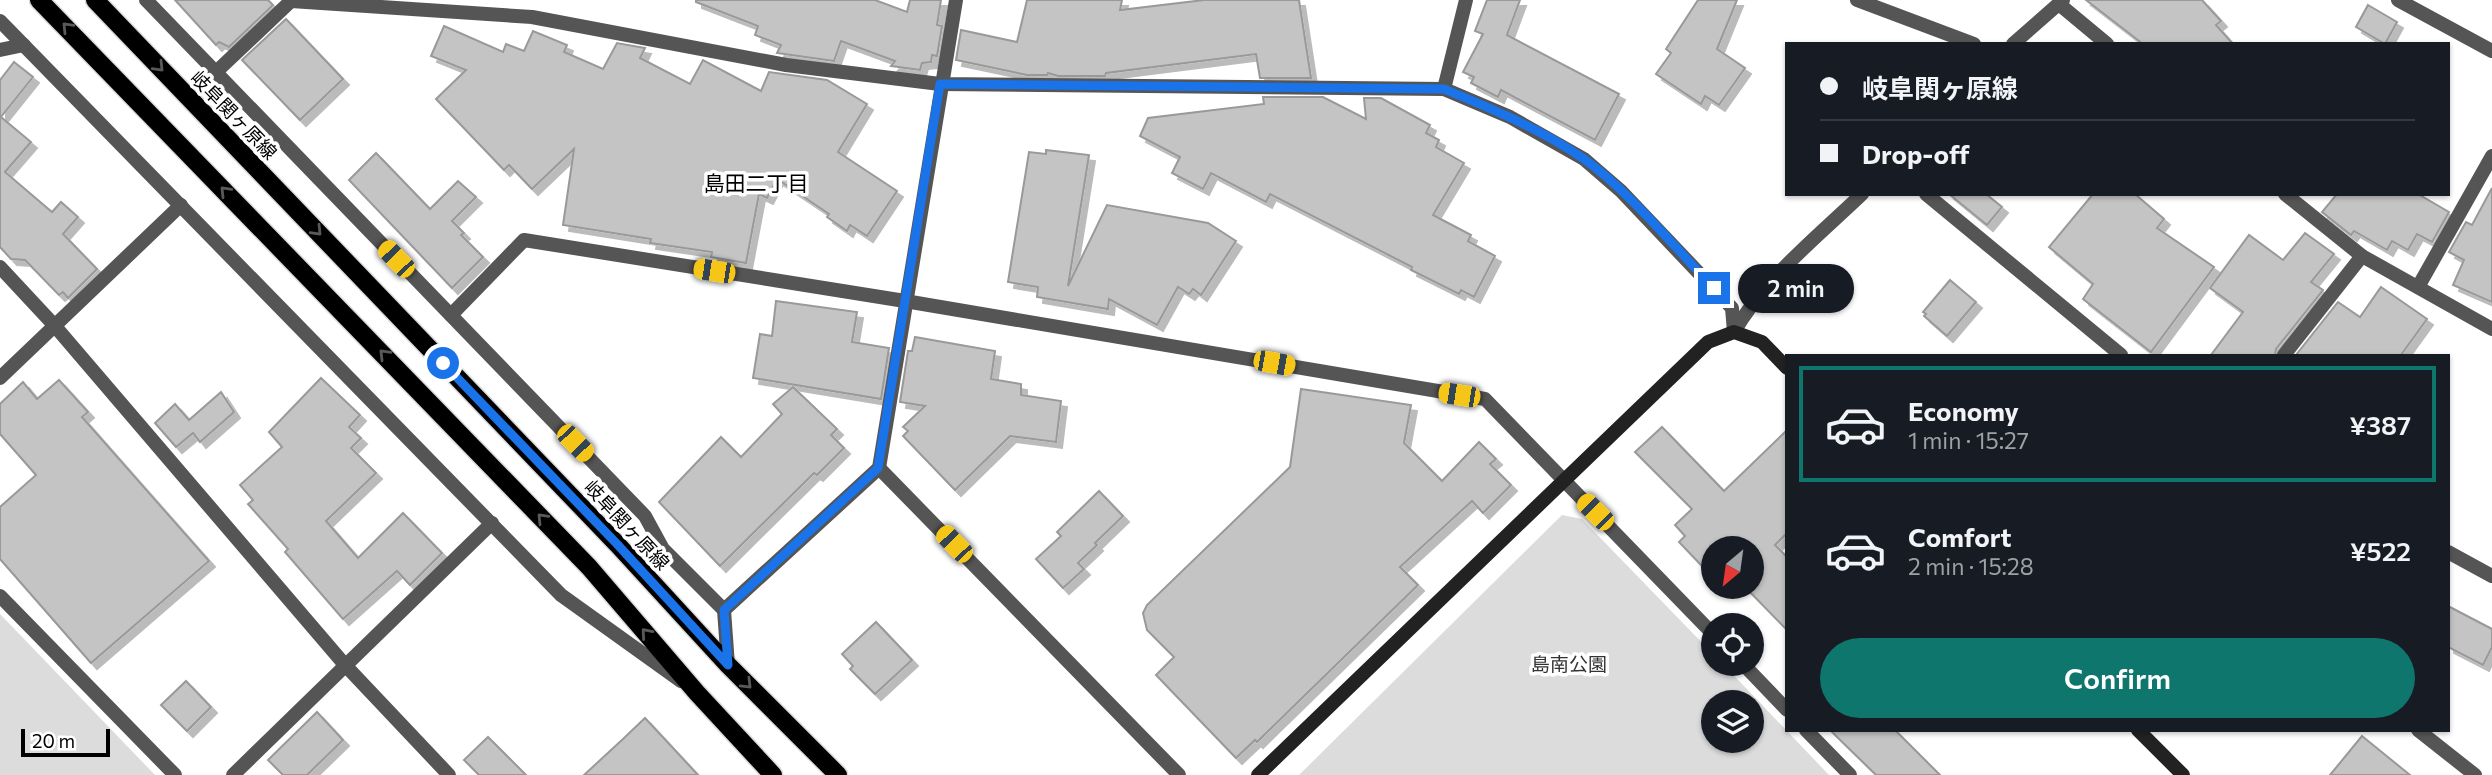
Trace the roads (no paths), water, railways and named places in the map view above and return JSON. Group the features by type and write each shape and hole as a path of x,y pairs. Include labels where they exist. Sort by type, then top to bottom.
{"main road":[{"path":"39,0 589,566 697,693 773,775"},
{"name":"岐阜関ヶ原線","path":"95,0 617,544 728,665 838,775"}],"street":[{"path":"146,0 645,516 663,549 724,610 728,665"},
{"path":"724,610 878,468 956,0"},
{"path":"1444,89 1466,0"},
{"path":"1857,0 1969,42"},
{"path":"2398,0 2492,51"},
{"path":"216,72 291,1 531,17 786,65 940,84 1444,89 1510,117 1584,159 1621,191 1732,308 1734,332"},
{"path":"2015,42 2061,2 2104,42"},
{"path":"0,21 561,595 697,693"},
{"path":"0,50 24,45"},
{"path":"2418,288 2492,156"},
{"path":"1258,775 1708,342 1734,332 1749,306 1770,283 1860,196"},
{"path":"1928,196 2120,354"},
{"path":"2287,196 2362,256 2492,329"},
{"path":"0,378 181,205"},
{"path":"451,315 524,240 1485,399 1701,622"},
{"path":"2285,354 2362,256"},
{"path":"0,267 54,325 345,665 449,775"},
{"path":"1734,332 1762,342 1785,366"},
{"path":"878,468 1179,775"},
{"path":"233,775 492,523"},
{"path":"2450,553 2492,576"},
{"path":"0,596 175,775"},
{"path":"1754,676 1785,708"},
{"path":"1808,732 1850,775"},
{"path":"2140,732 2183,775"},
{"path":"2421,732 2475,775"}],"district":[{"name":"島田二丁目","path":"756,184"}],"park label":[{"name":"島南公園","path":"1569,664"}]}
